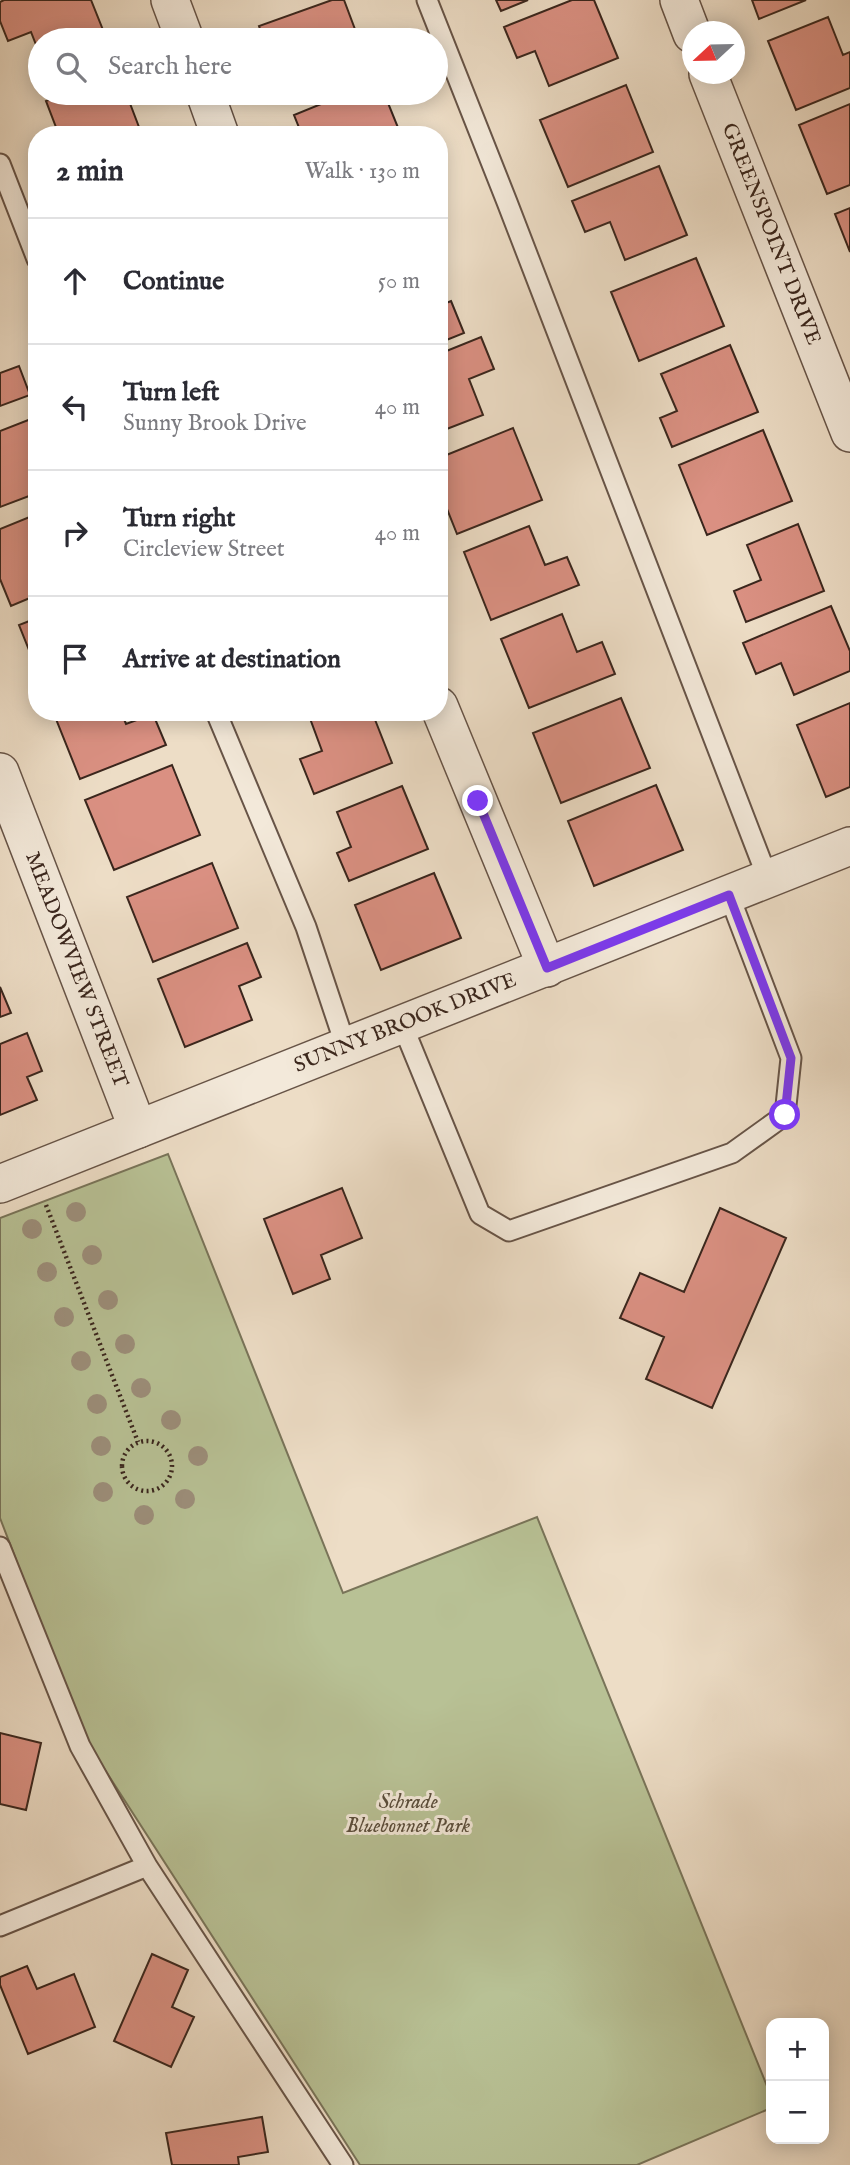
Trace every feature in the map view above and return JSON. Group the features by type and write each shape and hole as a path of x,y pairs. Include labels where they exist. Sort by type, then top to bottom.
{"street":[{"path":"170,0 180,28"},
{"path":"679,0 687,21"},
{"name":"GREENSPOINT DRIVE","path":"712,84 850,433"},
{"path":"209,105 217,126"},
{"path":"445,721 547,968"},
{"name":"MEADOWVIEW STREET","path":"0,772 138,1129"},
{"name":"SUNNY BROOK DRIVE","path":"0,1184 850,846"}],"lane":[{"path":"427,0 438,28"},
{"path":"448,52 768,879"},
{"path":"0,164 28,236"},
{"path":"220,721 306,927 346,1047"},
{"path":"402,1024 480,1214 509,1231 732,1153 785,1115 791,1058 729,895"},
{"path":"0,1548 80,1746 147,1866 343,2165"},
{"path":"0,1926 147,1866"}],"path":[{"path":"46,1205 138,1442"},
{"path":"138,1442 155,1442 168,1452 172,1460 171,1477 159,1489 151,1492 135,1489 124,1477 122,1460 125,1452 138,1442"}],"green space":[{"name":"Schrade Bluebonnet Park","path":"168,1154 343,1593 537,1517 766,2084 766,2110 637,2165 360,2165 85,1739 0,1518 0,1218"}],"building":[{"path":"91,0 102,28 28,28 28,33 8,41 0,21 0,2"},
{"path":"332,0 344,0 354,28 260,28 259,26"},
{"path":"496,0 528,0 501,11"},
{"path":"572,0 594,0 618,58 549,86 535,51 517,58 504,27"},
{"path":"752,0 806,0 759,19"},
{"path":"828,17 843,55 850,52 850,88 796,110 768,41"},
{"path":"626,85 653,152 568,187 540,120"},
{"path":"850,104 850,185 827,194 799,125"},
{"path":"48,105 131,105 139,126 56,126"},
{"path":"319,105 389,105 397,126 298,126 294,115"},
{"path":"659,166 687,235 625,260 610,222 585,232 572,201"},
{"path":"850,208 850,252 835,214"},
{"path":"696,258 724,326 639,361 611,292"},
{"path":"451,301 464,333 448,339 448,302"},
{"path":"481,337 494,369 469,379 483,415 448,429 448,350"},
{"path":"730,345 758,412 672,447 660,418 677,411 661,374"},
{"path":"19,366 28,396 0,406 0,373"},
{"path":"28,420 28,496 0,507 0,431"},
{"path":"513,428 542,500 457,534 448,512 448,454"},
{"path":"763,430 792,501 707,535 679,465"},
{"path":"28,518 28,599 11,606 0,579 0,529"},
{"path":"798,524 824,591 746,622 734,591 761,580 747,545"},
{"path":"529,526 545,565 567,557 579,585 491,620 464,552"},
{"path":"831,606 850,651 850,671 794,695 781,663 756,674 743,643"},
{"path":"562,614 577,652 602,642 615,674 529,708 501,639"},
{"path":"28,622 28,648 19,625"},
{"path":"621,698 650,768 561,803 533,733"},
{"path":"850,703 850,787 826,797 797,725"},
{"path":"57,721 125,721 126,724 134,721 156,721 166,745 80,779"},
{"path":"311,721 376,721 392,763 314,794 300,759 322,751"},
{"path":"172,765 200,835 114,870 85,800"},
{"path":"656,785 683,850 594,886 568,821"},
{"path":"402,786 428,849 349,881 337,853 351,847 337,812"},
{"path":"212,863 238,928 153,962 127,897"},
{"path":"434,873 461,938 381,970 355,905"},
{"path":"247,943 261,977 239,986 252,1020 185,1047 158,979"},
{"path":"0,987 11,1013 0,1017"},
{"path":"27,1033 42,1071 27,1077 37,1100 0,1115 0,1044"},
{"path":"342,1188 362,1238 321,1255 330,1279 293,1294 264,1219"},
{"path":"720,1208 786,1238 712,1408 646,1379 664,1337 620,1318 640,1273 684,1292"},
{"path":"0,1733 41,1743 26,1810 0,1804"},
{"path":"152,1954 188,1970 172,2007 194,2017 171,2067 114,2041"},
{"path":"27,1966 37,1989 74,1974 95,2027 28,2054 0,1985 0,1977"},
{"path":"262,2117 268,2152 238,2157 239,2165 172,2165 166,2133"}],"route":[{"path":"478,801 547,968 729,895 791,1058 785,1115"}]}
